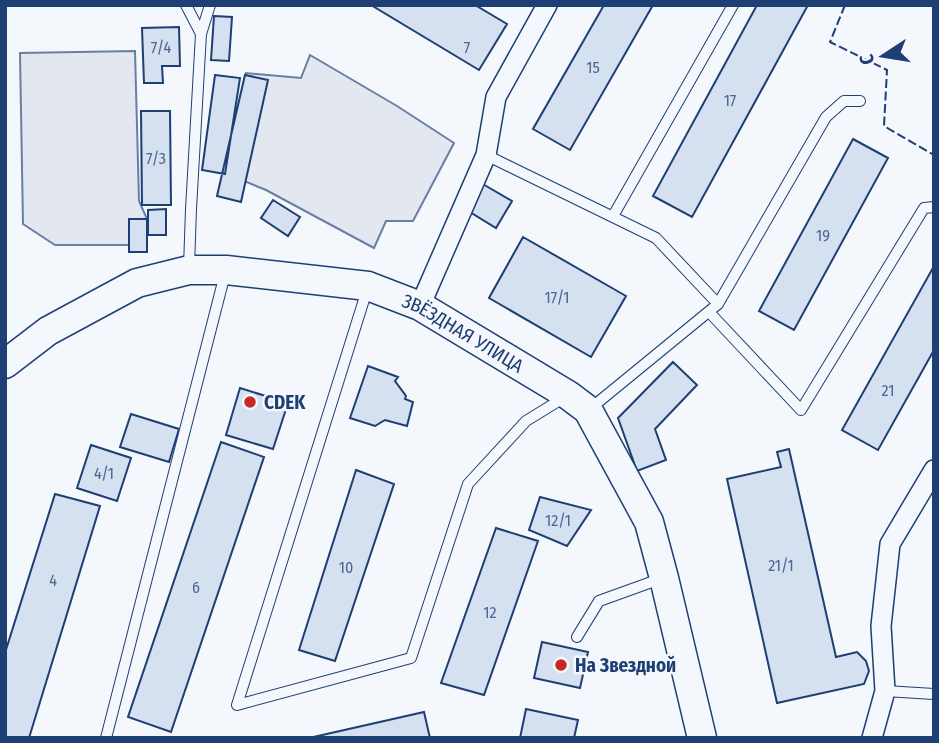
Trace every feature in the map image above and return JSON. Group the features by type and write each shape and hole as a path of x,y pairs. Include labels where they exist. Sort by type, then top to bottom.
{"street":[{"path":"420,306 486,155 496,97 544,6"},
{"name":"ЗВЁЗДНАЯ УЛИЦА","path":"5,365 48,331 137,283 189,270 226,270 368,286 420,306 578,403"},
{"path":"578,403 649,522 664,578 698,737"},
{"path":"872,738 884,691 881,626 890,544 934,470"}],"lane":[{"path":"186,5 201,34"},
{"path":"189,270 201,34 210,5"},
{"path":"613,216 733,5"},
{"path":"368,286 237,705 411,657 468,484 526,421 578,403 718,304 827,117 844,101 860,101"},
{"path":"486,155 656,237 718,304"},
{"path":"709,312 801,410 924,208 934,207"},
{"path":"106,738 226,270"},
{"path":"577,637 599,601 664,578"},
{"path":"884,691 934,694"}],"shaded area":[{"path":"135,51 139,201 147,219 146,245 55,245 23,224 20,53"},
{"path":"310,55 454,143 413,221 386,221 374,248 231,174 246,73 301,78"}],"building":[{"path":"371,5 475,5 507,24 479,70"},
{"path":"604,5 653,5 570,150 533,129"},
{"path":"757,5 808,5 692,217 653,196"},
{"path":"214,16 232,17 229,61 211,60"},
{"path":"179,27 180,66 162,66 163,83 144,83 142,28"},
{"path":"215,75 240,78 225,174 202,170"},
{"path":"245,75 268,80 241,202 217,196"},
{"path":"141,111 170,111 171,205 142,205"},
{"path":"853,139 888,158 794,330 759,311"},
{"path":"481,183 512,201 496,228 465,209"},
{"path":"273,200 300,217 288,236 261,218"},
{"path":"166,209 166,235 148,235 148,210"},
{"path":"129,219 147,219 147,252 129,252"},
{"path":"523,237 626,296 591,357 489,298"},
{"path":"934,266 934,350 878,450 842,430"},
{"path":"673,362 697,385 655,429 666,460 637,471 618,418"},
{"path":"368,366 398,377 395,381 406,396 405,399 413,402 407,426 385,420 375,426 350,418"},
{"path":"240,388 288,403 273,449 226,435"},
{"path":"131,414 179,429 169,462 120,447"},
{"path":"221,442 264,457 171,732 128,717"},
{"path":"91,445 131,458 117,501 77,488"},
{"path":"789,449 836,657 857,652 866,661 869,671 864,684 777,703 727,479 781,467 777,452"},
{"path":"356,470 394,484 335,661 299,650"},
{"path":"55,494 100,506 29,738 5,738 5,653"},
{"path":"540,497 591,510 567,546 529,530"},
{"path":"496,528 538,541 484,695 441,683"},
{"name":"На Звездной","path":"542,642 588,652 580,688 534,678"},
{"path":"526,709 578,720 574,738 520,738"},
{"path":"424,712 430,738 309,738"}],"fence":[{"path":"845,5 830,42 887,70 884,126 934,155"}],"place":[{"name":"CDEK","path":"250,402"},
{"name":"На Звездной","path":"561,665"}]}
